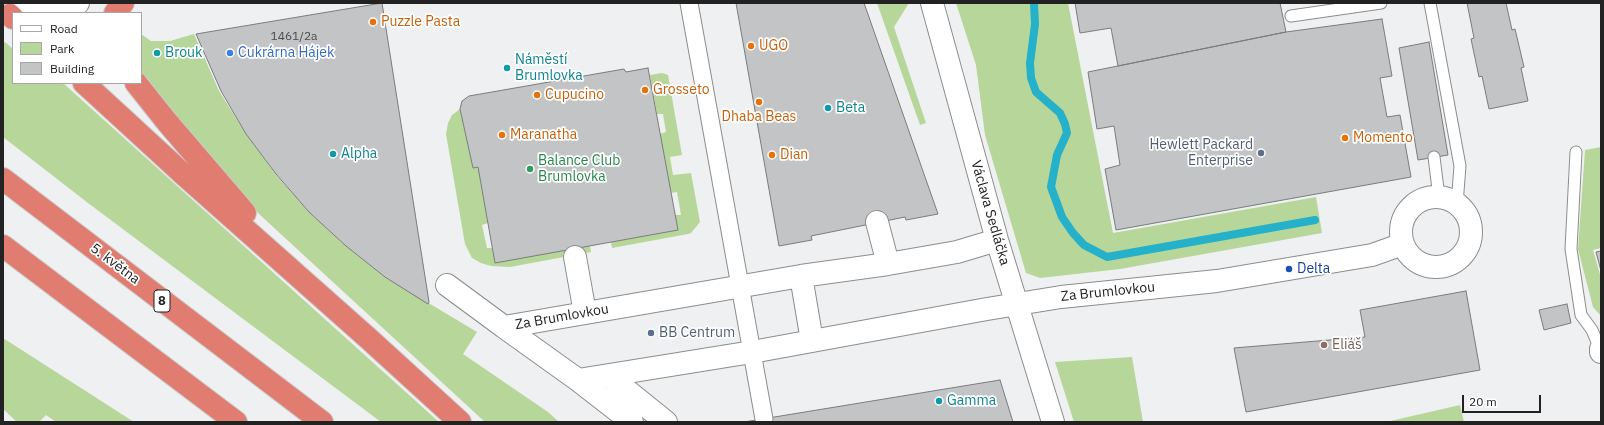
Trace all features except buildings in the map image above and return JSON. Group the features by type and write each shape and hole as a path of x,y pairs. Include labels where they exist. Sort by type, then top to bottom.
{"highway":[{"path":"116,12 124,3"},
{"path":"85,84 183,174 375,344 460,422"},
{"path":"137,84 167,122 301,278"},
{"name":"5. května","path":"3,179 322,422"},
{"path":"3,246 236,422"}],"street":[{"path":"23,12 78,3"},
{"path":"689,3 742,354 764,419"},
{"name":"Václava Sedláčka","path":"932,3 997,240 1053,422"},
{"path":"1429,198 1448,201 1463,210 1468,217 1471,233 1467,248 1457,260 1450,265 1442,267 1426,266 1412,258 1403,244 1401,234 1402,224 1408,211 1420,201 1429,198"},
{"path":"870,224 881,265"},
{"name":"Za Brumlovkou","path":"504,327 800,276 881,265 956,252 997,240"},
{"name":"Za Brumlovkou","path":"504,327 578,380 742,354 1061,297 1217,281 1372,255 1403,244"},
{"path":"575,257 585,313"},
{"path":"800,276 812,341"},
{"path":"448,285 504,327"},
{"path":"609,376 666,422"},
{"path":"578,380 632,422"}],"lane":[{"path":"1291,16 1381,3"},
{"path":"1430,3 1460,166 1448,201"},
{"path":"1576,152 1571,249 1581,314 1592,330 1601,350"},
{"path":"1434,157 1448,201"}],"green space":[{"path":"877,3 909,3 894,27 926,123 920,125"},
{"path":"956,3 1068,3 1113,233 1316,197 1322,233 1120,269 1040,278 1026,273 985,135 976,65"},
{"path":"194,34 219,91 246,134 276,175 309,212 346,246 385,277 477,332 463,354 548,412 559,422 485,422 259,214 206,156 142,72 142,35 151,41 170,41"},
{"path":"5,42 12,48 12,84 64,84 439,422 381,422 88,203 3,137 3,43"},
{"path":"662,73 668,75 682,155 670,157 673,175 691,173 700,222 691,233 688,234 612,248 611,242 678,230 675,215 681,215 677,192 671,193 660,134 666,132 663,114 657,114 650,75"},
{"path":"460,109 473,168 478,167 488,223 482,225 487,248 492,248 495,262 590,246 591,252 510,267 491,266 472,258 465,244 446,134 448,123 452,115"},
{"path":"1601,147 1601,248 1593,250 1601,278 1601,316 1593,307 1578,249 1585,150"},
{"path":"3,338 134,422 56,422 46,415 39,422 17,422 3,409"},
{"path":"1132,357 1143,422 1074,422 1055,362"},
{"path":"1460,405 1464,422 1386,422"}],"waterway":[{"path":"1034,3 1035,24 1030,63 1031,78 1036,92 1060,113 1067,133 1057,155 1051,187 1062,217 1073,233 1084,245 1107,257 1315,220"}],"place":[{"name":"Puzzle Pasta","path":"373,22"},
{"name":"UGO","path":"751,46"},
{"name":"Brouk","path":"157,53"},
{"name":"Cukrárna Hájek","path":"230,53"},
{"name":"Náměstí Brumlovka","path":"507,68"},
{"name":"Grosseto","path":"645,90"},
{"name":"Cupucino","path":"537,95"},
{"name":"Dhaba Beas","path":"759,102"},
{"name":"Beta","path":"828,108"},
{"name":"Maranatha","path":"502,135"},
{"name":"Momento","path":"1345,138"},
{"name":"Hewlett Packard Enterprise","path":"1261,153"},
{"name":"Alpha","path":"333,154"},
{"name":"Dian","path":"772,155"},
{"name":"Balance Club Brumlovka","path":"530,169"},
{"name":"Delta","path":"1289,269"},
{"name":"BB Centrum","path":"651,333"},
{"name":"Eliáš","path":"1324,345"},
{"name":"Gamma","path":"939,401"}]}
